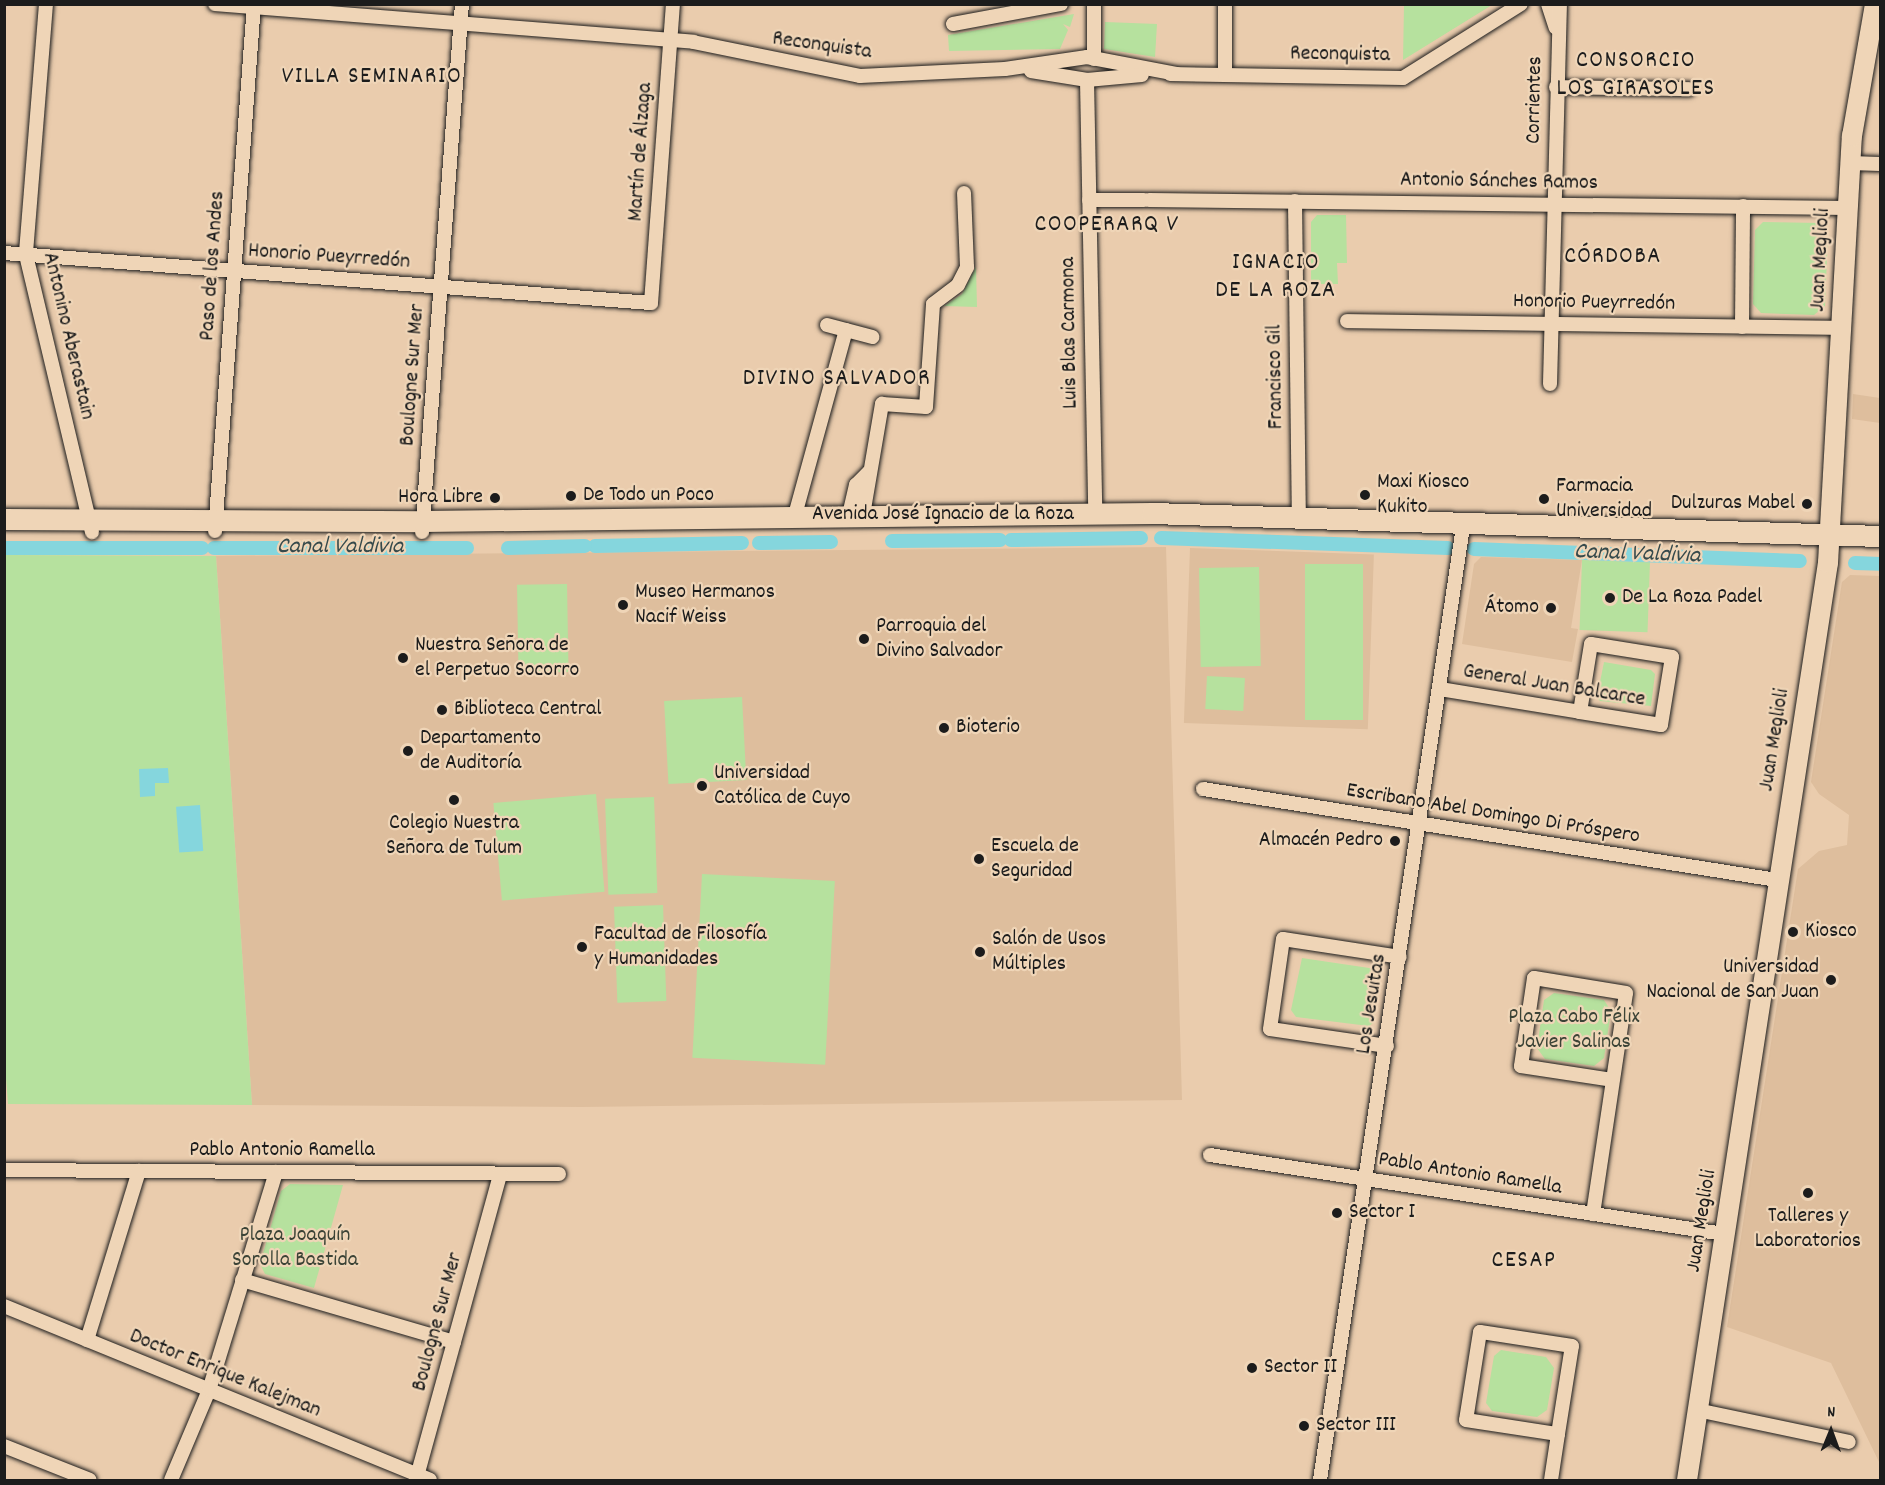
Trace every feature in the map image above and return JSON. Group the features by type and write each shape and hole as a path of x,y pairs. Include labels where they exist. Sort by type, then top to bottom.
{"main road":[{"name":"Juan Meglioli","path":"1687,1480 1830,540 1853,122 1876,17"},
{"name":"Avenida José Ignacio de la Roza","path":"422,527 795,515 1095,514 1299,517 1830,540 1881,548"},
{"name":"Avenida José Ignacio de la Roza","path":"4,519 91,525 422,527 1150,525 1830,540 1881,536"},
{"name":"Avenida José Ignacio de la Roza","path":"4,531 91,525"}],"street":[{"name":"Antonino Aberastain","path":"46,4 26,255 91,525"},
{"name":"Reconquista","path":"215,4 670,40 860,76 1005,69 1088,59 1177,74"},
{"name":"Boulogne Sur Mer","path":"422,527 462,4"},
{"name":"Martín de Álzaga","path":"651,303 673,4"},
{"path":"953,24 1061,4"},
{"path":"1225,4 1225,75"},
{"name":"Corrientes","path":"1548,4 1557,33"},
{"name":"Corrientes","path":"1550,384 1557,33 1560,4"},
{"name":"Reconquista","path":"1005,69 1087,78 1177,74 1403,78 1523,5"},
{"name":"Paso de los Andes","path":"215,526 254,6"},
{"path":"1087,78 1094,8"},
{"path":"1087,78 1099,66 1088,59"},
{"name":"Luis Blas Carmona","path":"1087,78 1095,514"},
{"path":"1556,87 1689,89"},
{"path":"1850,163 1881,164"},
{"path":"856,515 869,472 882,404 926,407 932,309 939,298 958,285 967,267 964,193"},
{"name":"Antonio Sánches Ramos","path":"1089,200 1554,203 1848,208"},
{"name":"Francisco Gil","path":"1295,201 1299,517"},
{"path":"1742,327 1743,206"},
{"name":"Honorio Pueyrredón","path":"4,253 651,303"},
{"name":"Honorio Pueyrredón","path":"1347,321 1841,328"},
{"path":"827,325 872,338"},
{"path":"795,515 846,330"},
{"name":"Los Jesuitas","path":"1320,1480 1401,957 1462,533"},
{"name":"General Juan Balcarce","path":"1440,689 1580,712 1661,725 1672,657 1591,644 1580,712"},
{"name":"Escribano Abel Domingo Di Próspero","path":"1203,789 1777,880"},
{"path":"1387,1046 1270,1029 1283,939 1401,957"},
{"path":"1593,1214 1626,993 1534,978 1521,1066 1612,1080"},
{"name":"Pablo Antonio Ramella","path":"1210,1155 1724,1234"},
{"name":"Pablo Antonio Ramella","path":"4,1170 559,1174"},
{"path":"87,1340 139,1171"},
{"path":"171,1480 208,1390 276,1172"},
{"name":"Boulogne Sur Mer","path":"421,1479 454,1342 500,1174"},
{"path":"242,1280 454,1342"},
{"name":"Doctor Enrique Kalejman","path":"4,1306 421,1479"},
{"path":"1551,1480 1572,1346 1480,1332 1466,1420 1558,1434"},
{"path":"1697,1410 1849,1442"},
{"path":"4,1446 90,1480"}],"shaded area":[{"path":"1853,394 1880,398 1880,423 1852,419"},
{"name":"Universidad Católica de Cuyo","path":"1166,547 1182,1100 581,1107 252,1105 216,556"},
{"path":"1190,548 1374,554 1368,729 1184,723"},
{"path":"1481,557 1582,560 1571,628 1578,629 1572,662 1462,644 1474,564"},
{"name":"Universidad Nacional de San Juan","path":"1850,575 1880,576 1880,1464 1831,1363 1727,1327 1798,869 1819,851 1847,845 1849,815 1819,794 1811,782 1842,582"}],"green space":[{"path":"1404,4 1492,5 1403,60"},
{"path":"1074,14 1070,27 1063,24 1068,30 1060,49 949,51 948,35"},
{"path":"1105,22 1157,24 1155,57 1104,49"},
{"path":"1317,215 1346,215 1347,263 1337,263 1338,284 1311,284 1311,222"},
{"path":"1763,222 1819,223 1828,232 1825,306 1814,315 1761,313 1753,304 1755,230"},
{"path":"976,267 977,307 944,306 962,294"},
{"path":"4,555 216,556 252,1105 8,1104 4,1052"},
{"name":"De La Roza Padel","path":"1582,560 1650,562 1648,632 1580,630"},
{"path":"1305,564 1363,564 1363,720 1305,720"},
{"path":"1259,567 1261,666 1201,667 1199,568"},
{"path":"567,584 569,672 519,673 517,585"},
{"path":"1604,662 1651,670 1655,674 1651,706 1600,701 1597,697"},
{"path":"1207,676 1245,678 1243,711 1205,709"},
{"path":"742,697 746,780 668,784 664,701"},
{"path":"596,794 605,892 502,901 493,803"},
{"path":"654,797 657,893 608,895 605,799"},
{"path":"702,874 835,881 825,1065 692,1058"},
{"path":"663,905 666,1001 617,1003 614,907"},
{"path":"1302,958 1376,969 1381,974 1373,1023 1369,1026 1296,1017 1291,1010"},
{"name":"Plaza Cabo Félix Javier Salinas","path":"1554,993 1604,1000 1611,1011 1604,1058 1594,1066 1545,1059 1537,1048 1544,1000"},
{"name":"Plaza Joaquín Sorolla Bastida","path":"290,1184 343,1185 314,1288 265,1274 260,1264 281,1191"},
{"path":"1501,1350 1546,1357 1554,1368 1547,1410 1537,1417 1492,1411 1486,1403 1494,1356"}],"water":[{"path":"168,768 169,783 155,783 155,796 140,797 139,769"},
{"path":"200,805 203,851 179,853 176,807"}],"waterway":[{"name":"Canal Valdivia","path":"1011,540 1141,538"},
{"name":"Canal Valdivia","path":"1161,538 1448,548"},
{"name":"Canal Valdivia","path":"892,541 1000,540"},
{"name":"Canal Valdivia","path":"759,543 831,542"},
{"name":"Canal Valdivia","path":"595,546 742,543"},
{"name":"Canal Valdivia","path":"508,548 585,546"},
{"name":"Canal Valdivia","path":"4,548 202,548"},
{"name":"Canal Valdivia","path":"214,548 467,548"},
{"name":"Canal Valdivia","path":"1474,549 1800,561"},
{"name":"Canal Valdivia","path":"1855,563 1880,564"}],"place":[{"name":"Maxi Kiosco Kukito","path":"1365,495"},
{"name":"De Todo un Poco","path":"571,496"},
{"name":"Hora Libre","path":"495,498"},
{"name":"Farmacia Universidad","path":"1544,499"},
{"name":"Dulzuras Mabel","path":"1807,504"},
{"name":"De La Roza Padel","path":"1610,598"},
{"name":"Museo Hermanos Nacif Weiss","path":"623,605"},
{"name":"Átomo","path":"1551,608"},
{"name":"Parroquia del Divino Salvador","path":"864,639"},
{"name":"Nuestra Señora de el Perpetuo Socorro","path":"403,658"},
{"name":"Biblioteca Central","path":"442,710"},
{"name":"Bioterio","path":"944,728"},
{"name":"Departamento de Auditoría","path":"408,751"},
{"name":"Universidad Católica de Cuyo","path":"702,786"},
{"name":"Colegio Nuestra Señora de Tulum","path":"454,800"},
{"name":"Almacén Pedro","path":"1395,841"},
{"name":"Escuela de Seguridad","path":"979,859"},
{"name":"Kiosco","path":"1793,932"},
{"name":"Facultad de Filosofía y Humanidades","path":"582,947"},
{"name":"Salón de Usos Múltiples","path":"980,952"},
{"name":"Universidad Nacional de San Juan","path":"1831,980"},
{"name":"Talleres y Laboratorios","path":"1808,1193"},
{"name":"Sector I","path":"1337,1213"},
{"name":"Sector II","path":"1252,1368"},
{"name":"Sector III","path":"1304,1426"}],"district":[{"name":"CONSORCIO LOS GIRASOLES","path":"1636,76"},
{"name":"VILLA SEMINARIO","path":"372,78"},
{"name":"COOPERARQ V","path":"1107,226"},
{"name":"CÓRDOBA","path":"1613,258"},
{"name":"IGNACIO DE LA ROZA","path":"1276,278"},
{"name":"DIVINO SALVADOR","path":"837,380"},
{"name":"CESAP","path":"1524,1262"}]}
